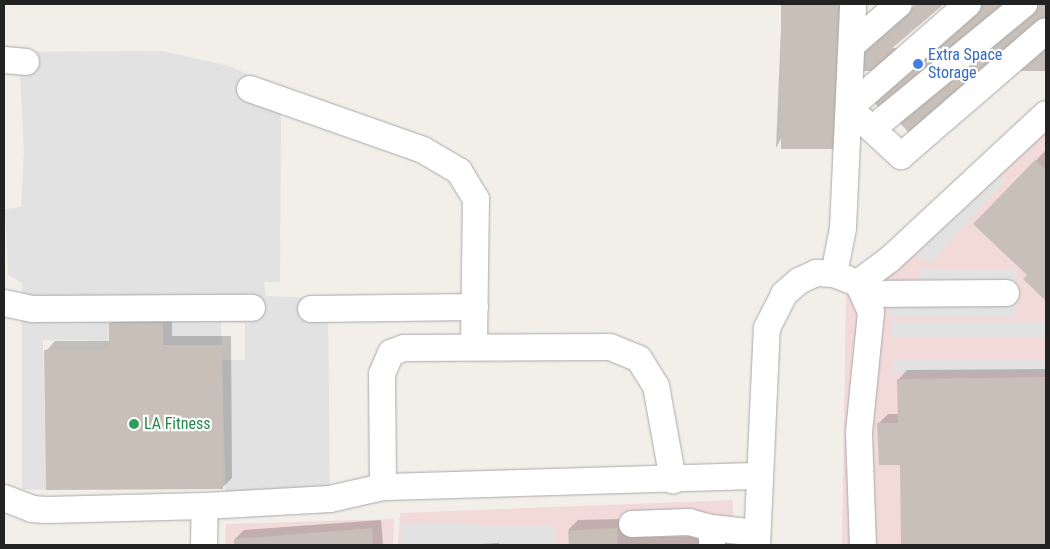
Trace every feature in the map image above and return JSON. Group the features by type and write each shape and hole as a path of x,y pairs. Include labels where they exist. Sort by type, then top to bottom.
{"lane":[{"path":"834,274 843,228 853,4"},
{"path":"852,45 899,4"},
{"path":"849,108 968,4"},
{"path":"872,129 1024,4"},
{"path":"849,108 901,156 1046,31"},
{"path":"250,89 423,150 459,171 476,199 474,348"},
{"path":"861,288 1046,114"},
{"path":"632,524 689,522 712,537 757,539 758,476 768,328 784,294 799,281 816,273 834,274 861,288 1006,293"},
{"path":"861,288 871,312 859,433 863,545"},
{"path":"4,303 33,309 252,308"},
{"path":"311,309 475,307"},
{"path":"384,486 382,374 391,353 404,348 610,347 638,359 656,386 673,480"},
{"path":"4,498 32,509 46,510 205,506 330,498 384,486 673,480 758,476"},
{"path":"204,545 205,506"}],"shaded area":[{"path":"163,51 229,66 287,92 281,114 280,282 264,282 266,296 328,299 330,499 226,505 222,360 245,360 245,323 221,322 222,345 163,345 163,323 109,323 108,341 43,340 46,490 22,489 22,283 8,274 5,209 21,207 24,152 20,75 7,65 5,52"},
{"path":"1046,104 1046,545 842,545 846,294"},
{"path":"995,174 1004,181 931,263 916,255"},
{"path":"919,269 1015,269 1015,284 919,284"},
{"path":"890,300 1015,300 1015,318 890,318"},
{"path":"892,321 1046,321 1046,337 892,337"},
{"path":"893,359 1046,359 1046,374 893,374"},
{"path":"733,500 732,545 398,545 400,513"},
{"path":"394,519 393,545 225,545 226,524"},
{"path":"402,523 554,526 556,545 401,545"}],"building":[{"path":"781,4 842,4 842,149 781,149"},
{"path":"916,4 944,4 877,61 865,48"},
{"path":"976,4 1005,4 882,111 869,97"},
{"path":"1033,4 1046,4 1046,20 912,136 897,120"},
{"path":"843,48 1046,48 1046,71 843,71"},
{"path":"1035,160 1046,170 1046,301 1023,279 1027,275 973,224"},
{"name":"LA Fitness","path":"109,323 163,323 163,345 222,345 223,489 46,490 44,350 109,349"},
{"path":"1046,377 1046,545 901,545 900,465 879,465 877,423 898,423 897,379"},
{"path":"372,528 373,545 234,545 234,539"},
{"path":"617,528 618,545 569,545 568,531"}],"place":[{"name":"Extra Space Storage","path":"918,64"},
{"name":"LA Fitness","path":"134,424"}]}
